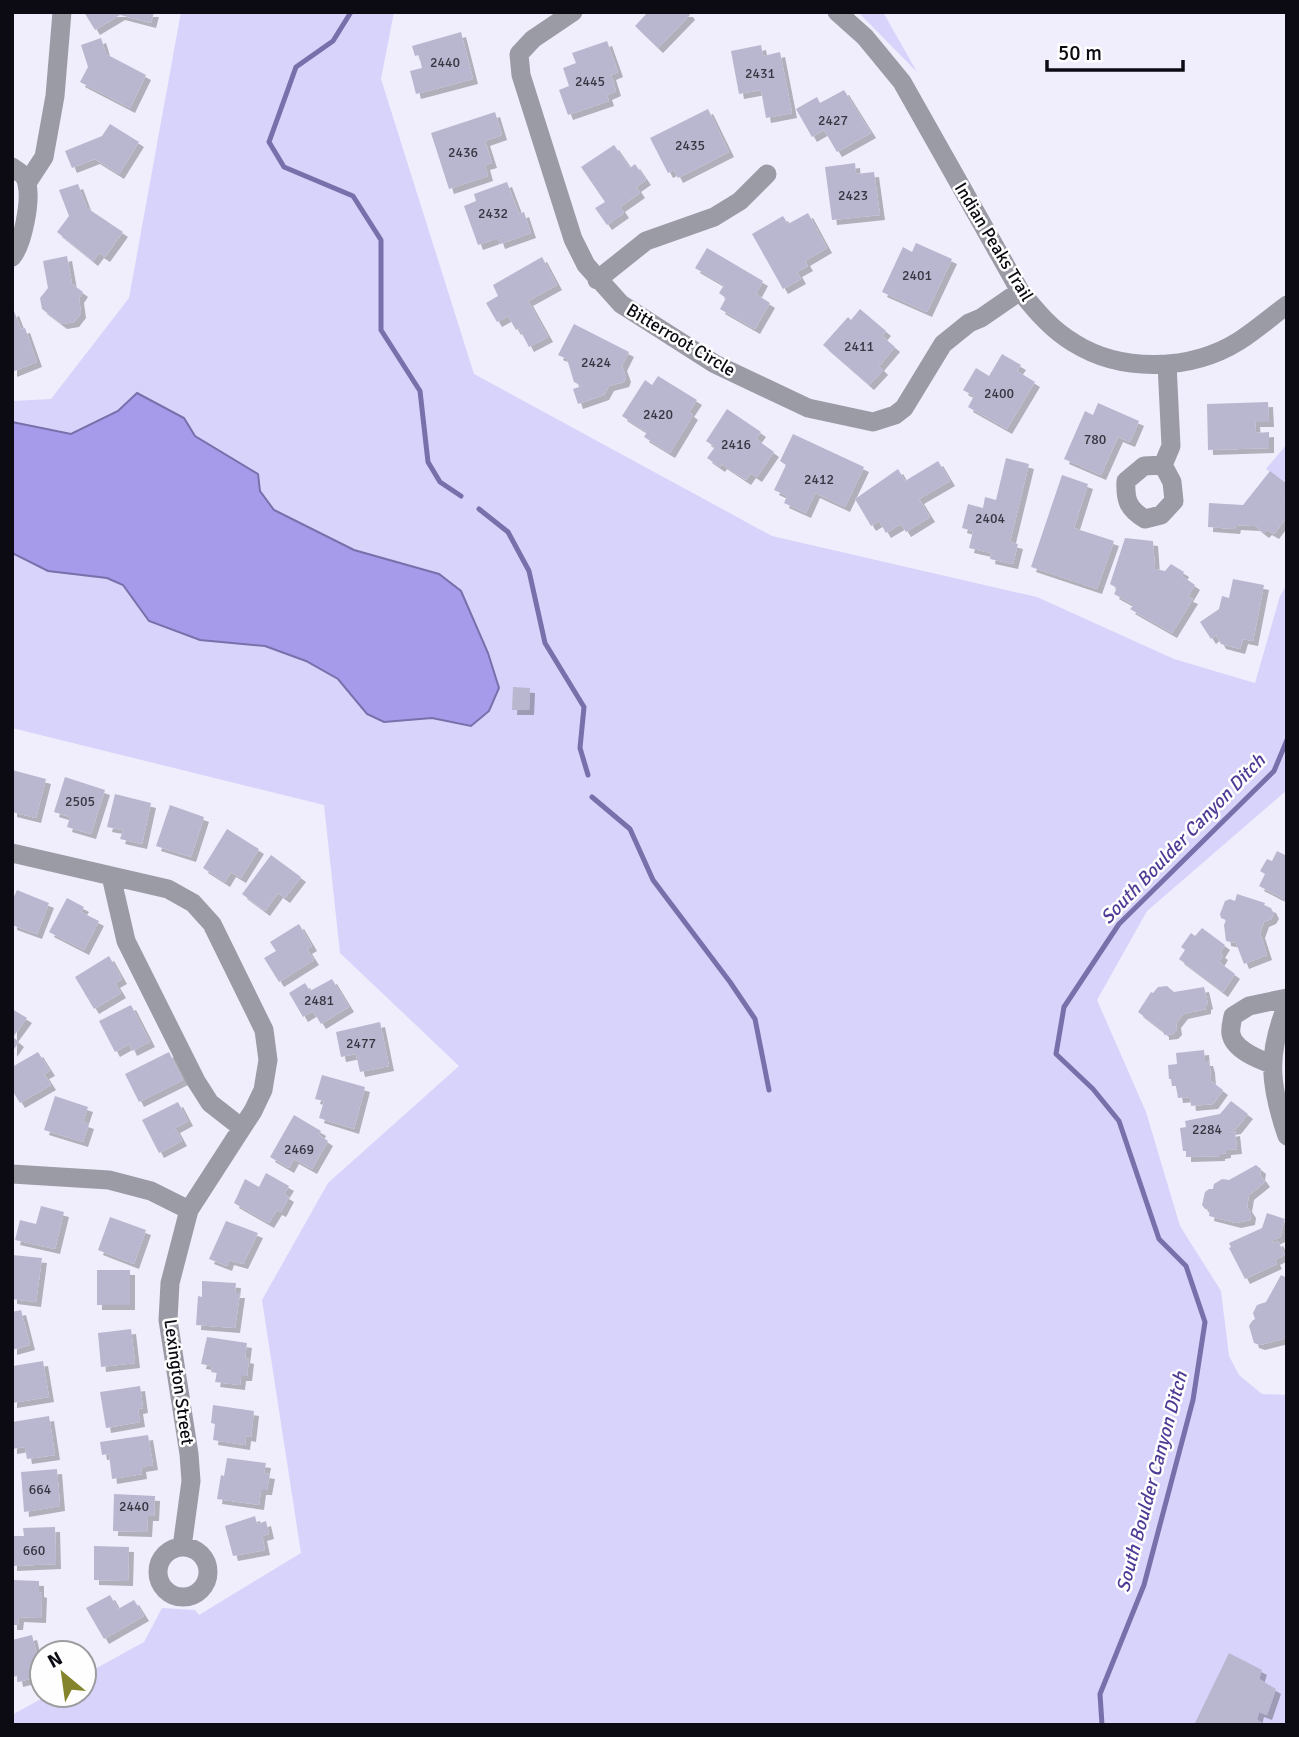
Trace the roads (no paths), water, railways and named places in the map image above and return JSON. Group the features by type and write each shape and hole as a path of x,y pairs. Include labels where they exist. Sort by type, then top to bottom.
{"street":[{"path":"12,257 18,251 23,233 27,183 44,157 54,96 62,12"},
{"name":"Bitterroot Circle","path":"573,12 533,39 519,54 521,75 573,239 597,280 621,304 715,364 808,408 873,422 895,415 904,408 943,344 969,323 981,318 1020,291"},
{"name":"Indian Peaks Trail","path":"837,12 865,37 902,82 1020,291 1044,320 1074,344 1109,360 1141,365 1167,364 1199,358 1237,342 1287,305"},
{"path":"12,167 22,174 27,183"},
{"path":"597,280 646,241 714,217 740,201 767,174"},
{"path":"1163,465 1171,446 1167,364"},
{"name":"Lexington Street","path":"12,853 168,890 192,903 212,924 264,1030 268,1060 262,1090 242,1128 189,1210 170,1283 168,1320 191,1481 182,1547"},
{"path":"111,876 126,941 196,1081 210,1102 242,1128"},
{"path":"1271,1064 1236,1043 1231,1033 1233,1016 1249,1006 1287,998"},
{"path":"1287,1005 1279,1025 1271,1064 1274,1088 1287,1136"},
{"path":"12,1174 109,1180 151,1191 189,1210"}],"waterway":[{"path":"351,12 333,41 296,67 269,142 284,167 353,196 381,240 381,330 420,391 428,462 440,482 461,496"},
{"path":"479,509 508,532 529,571 545,643 584,707 580,748 588,775"},
{"name":"South Boulder Canyon Ditch","path":"1102,1725 1100,1694 1144,1585 1193,1400 1205,1322 1186,1266 1159,1239 1119,1121 1093,1089 1056,1054 1064,1007 1119,924 1274,771 1287,740"},
{"path":"592,797 630,829 653,880 755,1019 769,1090"}]}
